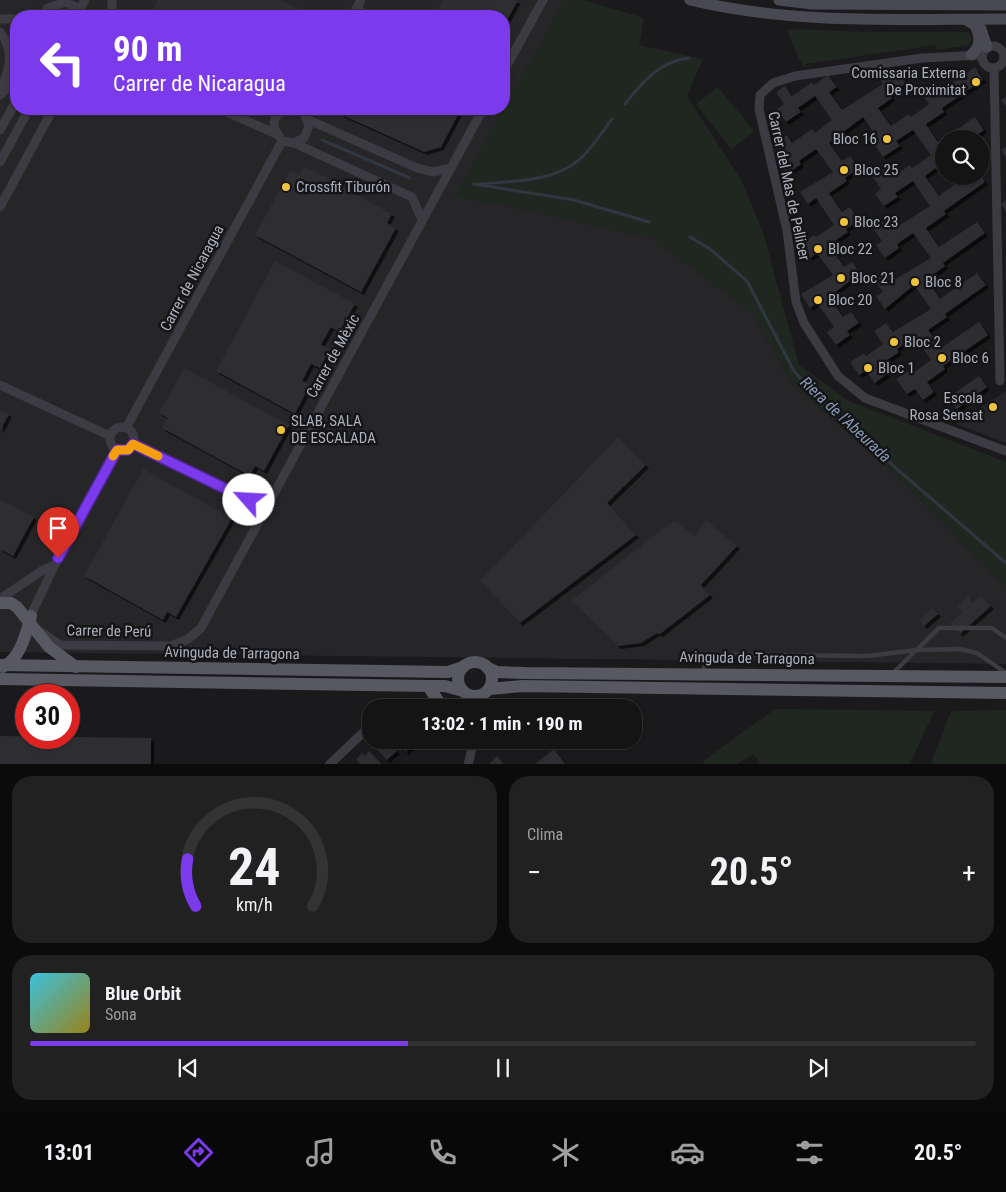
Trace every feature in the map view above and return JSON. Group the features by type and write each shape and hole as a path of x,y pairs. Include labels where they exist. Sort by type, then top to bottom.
{"main road":[{"path":"690,0 728,9 816,19 968,21 1006,19"},
{"path":"779,0 812,4 1006,5"},
{"path":"968,21 981,29 980,52"},
{"path":"968,21 979,34 977,50 980,52"},
{"path":"0,603 11,603 17,607 31,621 49,647 76,667"},
{"path":"2,666 22,644 31,621"},
{"path":"465,699 458,678 463,667 476,663 488,668 492,678 485,699"},
{"name":"Avinguda de Tarragona","path":"2,666 448,672 463,667"},
{"name":"Avinguda de Tarragona","path":"488,668 497,672 524,673 1006,678"},
{"name":"Avinguda de Tarragona","path":"0,679 445,686 464,692"},
{"path":"428,686 436,699"},
{"name":"Avinguda de Tarragona","path":"488,690 523,686 1006,693"},
{"path":"464,692 476,696 488,690"}],"street":[{"path":"510,60 543,0"},
{"path":"46,10 60,1 76,10"},
{"path":"0,32 7,41 10,52"},
{"path":"995,46 1000,48 1004,54 1005,62 994,68 984,63 980,52 995,46"},
{"name":"Carrer del Mas de Pellicer","path":"980,52 922,58 795,76 773,83 760,95 759,108 787,231 796,302 804,323 838,376 866,398 1006,451"},
{"path":"0,94 10,65"},
{"path":"994,68 1000,381"},
{"path":"0,94 10,85"},
{"path":"0,130 10,112"},
{"path":"0,162 26,115"},
{"path":"0,207 50,115"},
{"path":"233,115 412,197 418,205 422,220"},
{"name":"Carrer de Nicaragua","path":"126,428 279,137 274,121 277,115"},
{"path":"305,115 309,120 416,168 433,172 451,168"},
{"name":"Carrer de Mèxic","path":"188,639 201,628 480,115"},
{"path":"294,143 304,138 308,132 309,120"},
{"path":"0,385 110,436"},
{"path":"118,428 126,428 133,435 133,444 128,450 117,450 110,443 110,436 118,428"},
{"path":"133,444 266,508"},
{"path":"31,621 54,565 117,450"},
{"path":"0,599 43,570 54,565"},
{"name":"Carrer de Perú","path":"31,621 60,645 171,646 188,639"},
{"path":"329,764 362,733"},
{"path":"468,764 472,749"}],"lane":[{"path":"892,676 894,670 939,628 992,628 1006,638"},
{"path":"703,674 707,654 867,656 917,650 960,649 977,653 1006,673"}],"shaded area":[{"path":"0,0 565,0 510,98 510,10 10,10 10,115 501,115 455,196 653,239 753,313 791,384 894,473 1006,587 1006,664 0,652"},
{"path":"565,0 584,0 644,18 639,45 703,59 687,96 741,180 763,232 799,365 849,401 1006,462 1006,587 894,473 791,384 753,313 653,239 554,216 454,196 500,115 510,115 510,97"},
{"path":"788,29 870,32 968,32 972,38 969,45 937,50 936,45 805,64 805,68 795,49"},
{"path":"718,87 754,131 731,149 696,104"},
{"name":"Escola Rosa Sensat","path":"1006,391 1006,443 956,424"},
{"path":"775,709 934,711 910,764 761,764 753,754 737,764 705,764 703,761"},
{"path":"1006,710 1006,764 931,764 951,711"}],"building":[{"path":"158,0 279,0 303,10 154,10"},
{"path":"443,0 518,0 510,15 510,10 437,10"},
{"path":"882,65 889,74 896,69 906,83 890,94 892,98 878,108 891,126 909,114 911,117 929,104 920,91 931,83 937,93 975,67 983,80 942,108 944,112 926,124 935,138 935,169 925,176 939,196 954,185 981,185 944,211 946,214 926,228 939,247 977,222 985,233 943,263 945,266 927,279 940,299 977,273 986,285 945,314 947,317 928,330 941,348 979,322 988,335 943,366 945,369 927,382 934,392 923,400 915,389 907,394 896,379 911,369 913,373 931,360 915,336 897,349 899,352 880,365 887,374 875,383 866,371 859,375 850,362 864,353 866,356 883,344 874,331 886,323 893,332 931,309 914,285 885,309 876,296 883,292 874,280 885,272 892,281 931,258 913,233 897,244 899,248 885,258 876,245 882,241 873,228 885,220 892,230 930,206 913,181 895,193 898,197 884,206 875,194 881,189 872,176 884,168 891,178 910,165 912,168 931,155 913,130 896,141 900,146 883,157 872,141 877,137 863,117 829,143 842,161 850,156 859,168 845,178 847,181 829,193 842,212 850,207 859,220 846,229 848,232 829,245 844,267 852,262 860,273 829,297 843,317 851,312 859,323 847,331 850,335 836,345 827,332 834,327 817,303 810,308 801,294 833,275 817,253 810,258 800,244 814,235 816,237 834,225 816,198 808,204 800,192 833,172 816,149 799,161 801,164 786,175 776,160 783,155 775,143 787,135 792,143 812,129 815,133 832,120 815,96 798,108 801,112 786,122 777,109 784,104 776,92 785,86 792,96 812,82 814,85 828,75 837,87 829,92 842,110 883,84 873,71"},
{"path":"1006,97 1006,107 1001,100"},
{"path":"342,115 458,115 441,147 424,152"},
{"path":"975,117 984,130 956,130"},
{"path":"1006,147 1006,158 1001,150"},
{"path":"304,166 392,214 387,223 396,228 361,292 255,235 290,171 299,175"},
{"path":"1006,200 1006,212 1001,204"},
{"path":"275,261 355,304 339,332 331,327 321,345 330,349 320,368 311,364 302,381 310,385 295,414 216,371"},
{"path":"184,368 289,425 264,471 255,466 250,476 162,428 168,418 159,413"},
{"path":"979,376 987,387 957,409 949,397"},
{"path":"0,410 9,414 0,431"},
{"path":"618,437 646,465 607,503 636,535 520,623 480,581"},
{"path":"143,469 232,518 176,617 167,612 163,620 84,576"},
{"path":"0,499 34,517 13,556 0,549"},
{"path":"706,520 737,546 701,585 710,595 660,634 657,633 641,643 618,646 571,601 674,521 696,536"},
{"path":"981,595 991,606 960,634 950,623 962,612 957,606 968,596 973,602"},
{"path":"933,608 938,614 924,626 919,620"},
{"path":"0,736 15,736 15,749 80,749 80,737 151,738 151,764 0,764"},
{"path":"377,749 395,749 397,751 387,760"},
{"path":"554,749 565,764 535,764"},
{"path":"369,751 381,763 360,764 356,759 362,753 365,756"},
{"path":"497,756 504,764 489,764"}],"waterway":[{"path":"625,104 638,88 660,68 669,63 689,58"},
{"path":"480,184 535,179 561,171 573,165 583,156 612,119"},
{"name":"Riera de l'Abeurada","path":"322,140 410,178"},
{"name":"Riera de l'Abeurada","path":"474,184 574,200 649,222"},
{"name":"Riera de l'Abeurada","path":"690,237 710,249 747,281 794,371 810,389 898,470 1006,563"}],"slow traffic":[{"path":"113,456 117,450 128,450 133,444 158,456"}],"place":[{"name":"Comissaria Externa De Proximitat","path":"976,82"},
{"name":"Bloc 16","path":"887,139"},
{"name":"Bloc 25","path":"844,170"},
{"name":"Crossfit Tiburón","path":"286,187"},
{"name":"Bloc 23","path":"844,222"},
{"name":"Bloc 22","path":"818,249"},
{"name":"Bloc 21","path":"841,278"},
{"name":"Bloc 8","path":"915,282"},
{"name":"Bloc 20","path":"818,300"},
{"name":"Bloc 2","path":"894,342"},
{"name":"Bloc 6","path":"942,358"},
{"name":"Bloc 1","path":"868,368"},
{"name":"Escola Rosa Sensat","path":"993,407"},
{"name":"SLAB, SALA DE ESCALADA","path":"281,430"}],"route":[{"path":"58,558 117,450 128,450 133,444 249,500"}]}
